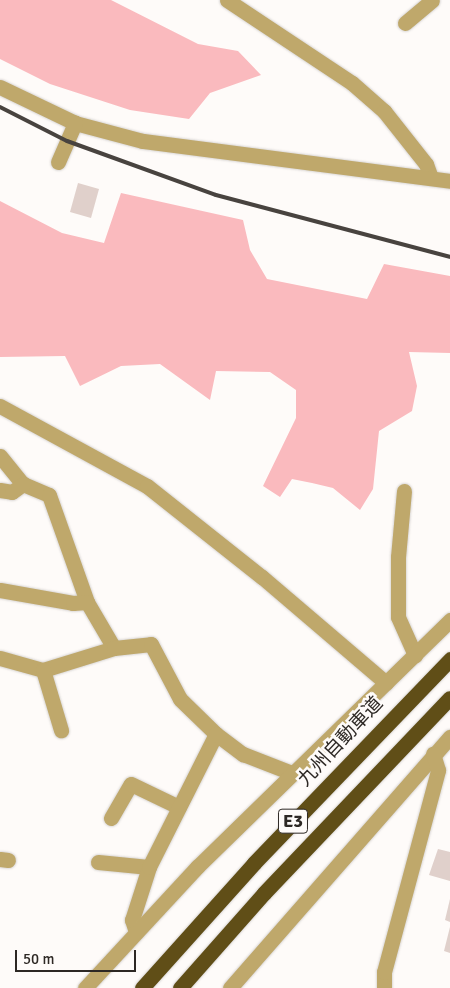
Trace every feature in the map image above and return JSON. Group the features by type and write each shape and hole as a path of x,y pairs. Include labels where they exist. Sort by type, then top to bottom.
{"highway":[{"name":"九州自動車道","path":"142,988 261,855 450,659"},
{"name":"E3","path":"180,988 264,893 450,698"}],"street":[{"path":"227,0 352,84 378,106 426,164 431,178"},
{"path":"405,23 432,0"},
{"path":"0,87 75,124 143,141 450,181"},
{"path":"58,162 75,124"},
{"path":"0,406 147,486 262,576 386,683"},
{"path":"0,456 23,484 49,495 87,602 114,648"},
{"path":"0,490 12,492 23,484"},
{"path":"404,491 398,557 398,616 415,655"},
{"path":"0,590 73,603 87,602"},
{"path":"85,988 136,932 292,773 450,620"},
{"path":"0,658 43,670 114,648 151,644 180,699 216,734 243,754 292,773"},
{"path":"43,670 61,730"},
{"path":"136,932 132,920 149,867 216,734"},
{"path":"230,988 353,851 432,754 450,737"},
{"path":"384,988 384,972 438,770 432,754"},
{"path":"111,818 130,784 179,807"},
{"path":"98,862 149,867"}],"shaded area":[{"path":"0,0 111,0 198,44 238,51 261,75 210,93 189,119 130,110 50,84 0,59"},
{"path":"121,193 243,220 250,250 267,279 367,299 384,264 450,276 450,353 409,352 417,386 412,411 379,431 373,489 360,510 333,488 292,479 280,497 263,486 296,418 296,390 270,372 216,371 210,400 160,364 121,366 80,386 65,356 0,357 0,201 62,233 104,243"}],"building":[{"path":"78,183 99,189 91,218 70,212"},
{"path":"438,849 450,852 450,881 429,875"},
{"path":"450,899 450,922 445,920"},
{"path":"450,927 450,953 444,951"}],"railway":[{"path":"0,107 67,141 216,195 450,257"}]}
